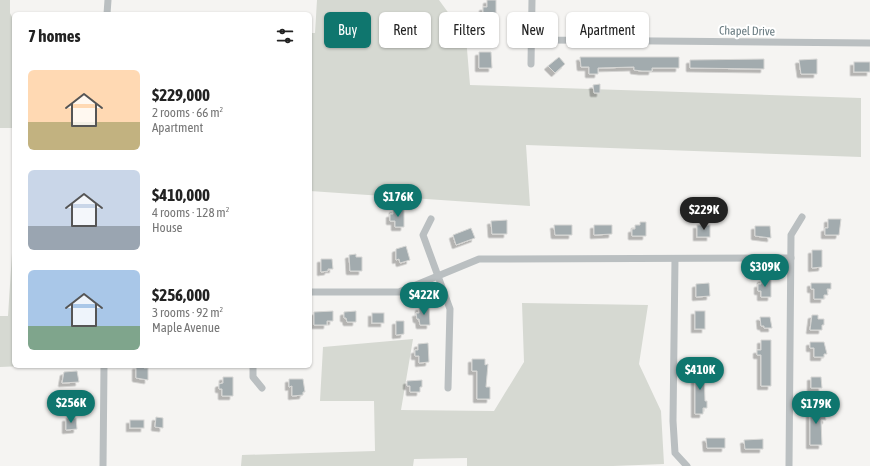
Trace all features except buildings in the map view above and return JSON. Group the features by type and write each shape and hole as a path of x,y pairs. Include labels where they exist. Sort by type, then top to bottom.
{"street":[{"path":"107,12 108,0"},
{"path":"532,0 532,12"},
{"name":"Chapel Drive","path":"558,40 870,43"},
{"path":"531,48 531,64"},
{"path":"789,466 791,235 802,217"},
{"path":"431,219 423,235 450,309 448,388"},
{"path":"312,292 399,292 479,259 791,258"},
{"path":"675,259 674,453 688,466"},
{"path":"103,466 104,368"},
{"path":"253,368 253,377 262,388"}],"shaded area":[{"path":"0,0 10,0 10,13 12,17 12,128 0,128"},
{"path":"317,0 439,0 448,12 439,12 439,48 467,48 470,85 861,98 861,157 526,145 530,206 312,191 312,33 315,33"},
{"path":"12,253 12,366 0,367 0,316 8,316"},
{"path":"522,303 648,305 639,364 661,411 664,464 613,466 467,466 467,458 414,459 413,466 241,466 242,455 375,451 374,401 320,401 323,347 413,339 401,410 494,411 524,362"}]}
